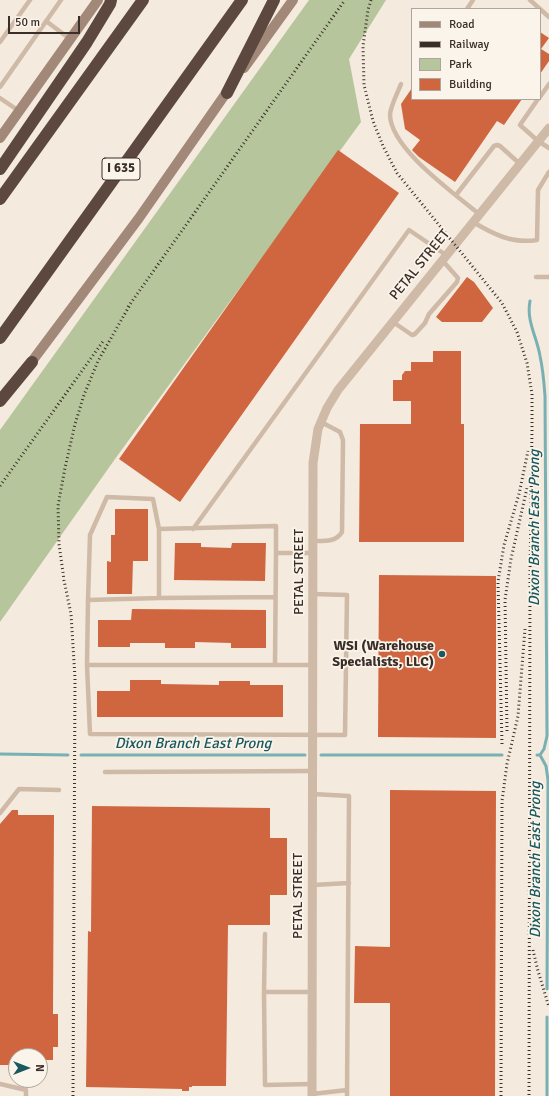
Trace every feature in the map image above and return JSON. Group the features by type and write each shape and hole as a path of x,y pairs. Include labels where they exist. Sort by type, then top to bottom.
{"highway":[{"path":"0,169 87,42 111,0"},
{"path":"0,199 143,0"},
{"name":"I 635","path":"0,338 242,0"},
{"path":"227,93 274,0"},
{"path":"0,401 32,362"}],"main road":[{"path":"0,138 98,0"},
{"path":"0,409 32,362 139,218 293,0"}],"street":[{"name":"PETAL STREET","path":"312,1095 313,464 318,429 327,408 338,390 549,128"}],"lane":[{"path":"0,42 30,0"},
{"path":"0,87 61,0"},
{"path":"530,0 539,8"},
{"path":"541,10 549,17"},
{"path":"46,21 70,39"},
{"path":"402,84 390,114 391,126 415,161 456,195 476,218 502,238 517,241 537,240 538,190 549,172"},
{"path":"541,95 549,84"},
{"path":"0,98 19,111"},
{"path":"538,100 520,125 538,141 549,148"},
{"path":"456,195 494,146 500,146 520,164"},
{"path":"193,529 409,230 444,258 458,278 458,282 429,314 425,323 415,334 412,335 393,322"},
{"path":"536,277 549,277"},
{"path":"313,542 334,540 342,532 343,440 340,432 321,422"},
{"path":"159,598 159,529 153,498 107,497 90,535 88,600 90,734 345,735 347,595 313,594"},
{"path":"159,529 276,526 275,665"},
{"path":"276,553 313,553"},
{"path":"88,600 275,596"},
{"path":"88,664 313,665"},
{"path":"105,772 313,771"},
{"path":"0,813 19,789 59,790"},
{"path":"313,794 349,796 347,1096"},
{"path":"313,885 349,883"},
{"path":"266,934 264,992 266,1085 312,1084"},
{"path":"264,992 312,992"},
{"path":"0,1084 26,1090 26,1096"},
{"path":"312,1095 347,1090"}],"green space":[{"path":"309,0 386,0 349,59 361,122 115,459 0,622 0,430"}],"building":[{"path":"541,33 549,38 541,49"},
{"path":"541,49 549,54 549,61 541,73"},
{"path":"411,89 411,100 521,100 504,125 497,121 455,182 419,157 412,150 420,140 405,129 401,104"},
{"path":"338,150 399,193 180,502 119,459"},
{"path":"467,277 474,282 493,308 482,322 442,322 436,317"},
{"path":"433,351 461,351 461,424 464,424 464,542 359,542 360,424 411,424 411,401 393,401 393,380 402,380 402,375 405,371 411,371 411,362 433,362"},
{"path":"115,509 148,509 148,561 133,561 132,594 107,594 107,561 111,562 111,535 115,535"},
{"path":"175,543 201,543 201,547 231,548 232,543 266,543 265,581 174,580"},
{"path":"379,575 496,576 496,738 378,737"},
{"path":"132,609 266,610 266,648 231,648 231,643 195,642 195,648 165,648 165,643 130,643 130,647 98,647 98,620 131,620"},
{"path":"130,680 161,680 161,684 219,685 219,681 250,681 250,685 283,685 283,717 97,717 97,691 130,691"},
{"path":"390,790 496,791 495,1096 390,1096 390,1003 354,1003 355,946 390,947"},
{"path":"92,806 270,808 270,838 287,838 287,895 270,895 270,925 228,925 226,1086 192,1086 189,1087 189,1091 182,1091 182,1089 86,1087 88,931 91,932"},
{"path":"12,810 18,810 18,815 54,815 53,1014 58,1014 58,1047 53,1047 53,1060 48,1060 48,1048 8,1048 8,1065 0,1065 0,824"}],"waterway":[{"name":"Dixon Branch East Prong","path":"530,301 529,315 539,349 545,396 547,736 544,749 540,755 537,755"},
{"name":"Dixon Branch East Prong","path":"0,754 68,755"},
{"name":"Dixon Branch East Prong","path":"81,755 305,755"},
{"name":"Dixon Branch East Prong","path":"321,755 502,755"},
{"name":"Dixon Branch East Prong","path":"540,755 546,766 548,780 547,989"},
{"name":"Dixon Branch East Prong","path":"547,1017 547,1096"}],"railway":[{"path":"128,307 345,0"},
{"path":"371,0 368,10 363,46 364,85 373,121 383,146 397,173 502,303 517,332 527,363 532,394 530,574 529,1096"},
{"path":"73,1096 75,678 71,614 59,544 58,506 75,424 84,395 98,361 131,303"},
{"path":"0,486 104,340"},
{"path":"502,744 498,582 504,545 519,494 528,451"},
{"path":"507,731 505,600 511,559 527,488"},
{"path":"501,1096 502,801 507,764 518,716 525,629"},
{"path":"533,950 549,1007"}],"place":[{"name":"WSI (Warehouse Specialists, LLC)","path":"442,654"}]}
